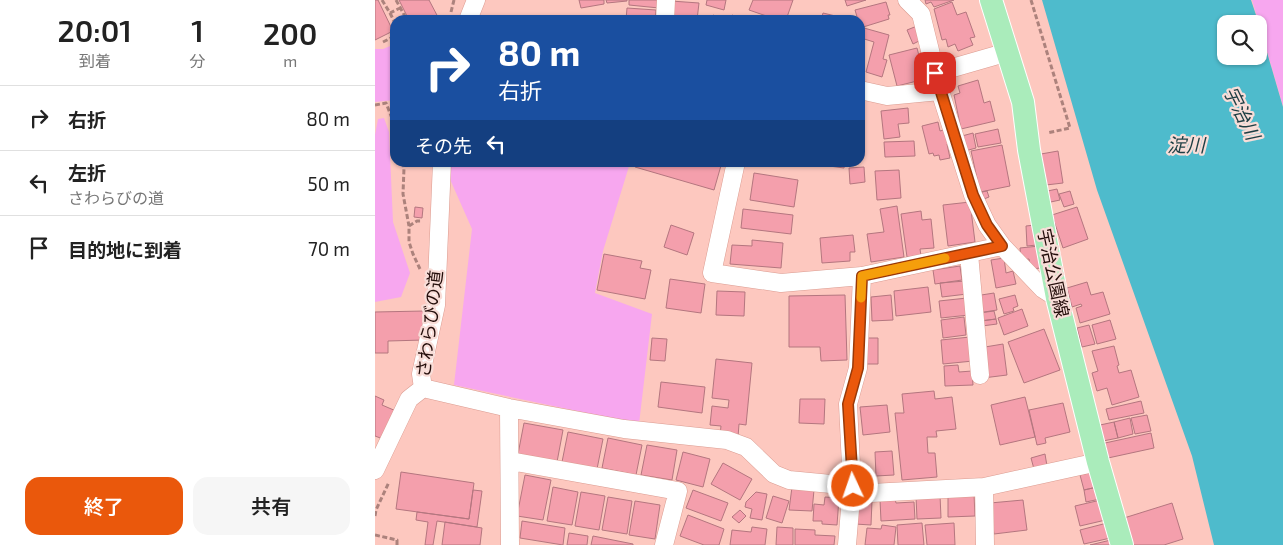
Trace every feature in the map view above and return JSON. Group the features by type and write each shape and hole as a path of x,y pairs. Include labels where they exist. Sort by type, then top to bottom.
{"main road":[{"name":"宇治公園線","path":"991,0 1023,102 1057,298 1098,462 1122,545"}],"street":[{"path":"470,15 476,0"},
{"path":"665,15 666,0"},
{"path":"907,0 921,14 940,91 973,195 987,225 1002,246 1043,289 1057,298"},
{"path":"935,73 1007,52"},
{"path":"865,91 887,96 940,91"},
{"name":"さわらびの道","path":"375,470 409,399 423,388 421,374 436,305 442,167"},
{"path":"735,167 712,273 781,283 862,276 1002,246"},
{"path":"969,254 980,375"},
{"path":"847,545 852,490 848,404 858,368 862,276"},
{"path":"423,388 509,408 624,429 727,440 746,447 774,474 789,480 852,490 983,487 1098,462"},
{"path":"509,408 510,545"},
{"path":"510,461 678,491 664,545"},
{"path":"983,487 985,545"}],"path":[{"path":"382,0 390,13 400,8"},
{"path":"396,0 404,15"},
{"path":"1028,138 1070,128 1031,0"},
{"path":"383,42 390,39"},
{"path":"375,105 386,104 390,114"},
{"path":"403,167 403,194 409,226 409,242 422,273"},
{"path":"409,226 417,221"},
{"path":"375,534 397,540 397,545"}],"shaded area":[{"path":"1252,0 1283,0 1283,106 1267,51 1267,15 1256,15"},
{"path":"390,46 390,100 375,102 375,49 383,49"},
{"path":"384,118 389,132 393,222 410,273 401,297 375,302 375,135 378,119"},
{"path":"450,167 629,167 603,251 595,293 652,314 639,424 454,385 472,229 449,177"}],"water":[{"name":"淀川","path":"1042,0 1251,0 1256,15 1217,15 1217,65 1267,65 1267,52 1283,107 1283,545 1214,545 1192,456 1097,190"}],"building":[{"path":"375,0 378,0 390,25 390,32 375,40"},
{"path":"399,0 429,0 437,15 406,15"},
{"path":"579,0 604,0 604,4 581,8"},
{"path":"606,0 627,0 627,1 607,3"},
{"path":"629,0 660,0 659,8 629,5"},
{"path":"707,0 726,0 724,10 706,5"},
{"path":"753,0 793,0 788,15 764,15 749,10"},
{"path":"845,0 866,0 847,6"},
{"path":"925,0 954,0 934,7 931,2 926,4"},
{"path":"671,1 699,3 698,15 670,15"},
{"path":"886,2 890,15 888,15 889,19 865,26 865,15 856,15 855,10"},
{"path":"952,2 957,15 966,12 975,37 970,38 973,45 958,51 955,44 948,47 946,39 942,40 934,9"},
{"path":"627,8 656,10 656,15 626,15"},
{"path":"917,26 923,39 913,44 907,30"},
{"path":"865,28 889,35 883,59 887,60 882,77 866,72 874,42 865,39"},
{"path":"917,48 925,79 897,86 889,55"},
{"path":"978,80 984,103 990,101 995,121 961,129 954,95 960,93 958,86"},
{"path":"908,108 909,123 898,124 900,137 884,139 881,111"},
{"path":"938,122 940,131 947,129 950,143 947,144 950,158 940,160 939,155 929,154 922,126"},
{"path":"998,129 1001,143 978,147 975,134"},
{"path":"973,133 976,148 965,151 962,136"},
{"path":"914,141 915,156 885,157 884,142"},
{"path":"1002,145 1010,186 980,192 971,151"},
{"path":"1058,151 1063,183 1046,185 1041,154"},
{"path":"635,167 721,167 714,190"},
{"path":"864,167 865,182 850,184 849,168"},
{"path":"899,170 901,198 877,200 875,171"},
{"path":"754,173 798,180 794,207 750,200"},
{"path":"1057,189 1060,200 1046,203 1043,192"},
{"path":"987,191 989,197 984,199 982,192"},
{"path":"1070,191 1074,204 1064,207 1059,194"},
{"path":"970,202 975,242 948,246 943,205"},
{"path":"897,206 904,257 871,262 867,234 884,232 880,209"},
{"path":"415,207 423,208 422,218 414,217"},
{"path":"1077,207 1088,239 1063,248 1052,215"},
{"path":"743,209 793,215 791,234 741,228"},
{"path":"921,211 922,220 931,219 934,248 920,249 921,256 907,257 901,214"},
{"path":"671,225 694,233 687,255 664,247"},
{"path":"1035,225 1037,245 1027,246 1026,226"},
{"path":"853,235 855,252 850,252 850,261 822,263 820,238"},
{"path":"752,240 783,243 781,268 730,264 732,245 752,246"},
{"path":"1039,246 1041,268 1031,269 1029,259 1021,260 1020,248"},
{"path":"604,254 642,261 640,268 651,270 645,299 597,290"},
{"path":"1004,258 1006,273 1013,271 1016,284 996,288 991,260"},
{"path":"960,266 962,280 935,284 933,270"},
{"path":"670,279 705,284 701,313 666,308"},
{"path":"965,281 967,294 942,297 940,283"},
{"path":"1087,282 1091,295 1103,292 1110,314 1080,323 1076,308 1082,306 1081,304 1072,307 1067,288"},
{"path":"928,287 931,312 896,316 894,291"},
{"path":"717,291 745,292 744,316 716,315"},
{"path":"994,293 997,310 978,313 975,296"},
{"path":"845,295 847,360 821,361 820,347 789,347 789,296"},
{"path":"891,295 893,320 872,321 871,297"},
{"path":"1015,295 1018,306 1013,308 1014,311 1004,314 999,299"},
{"path":"967,298 969,315 941,318 939,301"},
{"path":"1022,309 1028,326 1004,335 998,318"},
{"path":"424,311 424,340 388,341 388,353 375,353 375,312"},
{"path":"994,311 996,319 980,321 979,313"},
{"path":"964,317 966,335 943,338 941,320"},
{"path":"996,319 997,324 982,326 981,321"},
{"path":"1110,320 1116,339 1097,344 1092,325"},
{"path":"1089,325 1095,344 1082,347 1077,328"},
{"path":"1044,329 1060,370 1024,383 1008,342"},
{"path":"970,337 973,361 943,364 941,340"},
{"path":"652,338 667,339 665,361 650,360"},
{"path":"865,338 878,338 878,364 865,364"},
{"path":"1003,344 1007,375 983,378 979,348"},
{"path":"1114,346 1119,373 1131,370 1139,397 1112,405 1107,388 1097,391 1092,373 1098,371 1092,351"},
{"path":"716,359 752,363 746,425 739,424 738,437 720,435 721,426 710,425 712,406 728,408 729,400 712,398"},
{"path":"958,365 959,372 972,371 973,385 945,386 944,366"},
{"path":"661,382 705,387 702,413 658,407"},
{"path":"934,391 935,399 952,397 956,429 936,431 937,437 927,437 928,453 935,453 937,477 902,480 895,413 904,413 902,394"},
{"path":"375,396 384,400 382,405 396,411 383,439 375,436"},
{"path":"1025,397 1035,437 1000,445 991,405"},
{"path":"800,399 825,399 824,424 799,423"},
{"path":"1141,401 1144,413 1109,420 1106,409"},
{"path":"1063,403 1070,432 1045,438 1046,443 1037,445 1029,410"},
{"path":"887,405 890,432 863,435 860,407"},
{"path":"1147,415 1151,431 1135,434 1131,418"},
{"path":"1130,418 1133,434 1118,438 1114,422"},
{"path":"1114,422 1118,438 1103,441 1100,425"},
{"path":"524,423 563,430 557,462 518,454"},
{"path":"568,432 603,439 597,469 562,462"},
{"path":"1151,433 1154,448 1108,458 1105,443"},
{"path":"608,438 642,445 636,475 602,468"},
{"path":"647,445 677,450 672,480 641,475"},
{"path":"892,451 894,475 876,476 875,452"},
{"path":"683,452 710,459 703,487 676,480"},
{"path":"1045,454 1047,466 1034,469 1031,458"},
{"path":"723,463 752,479 740,500 711,484"},
{"path":"401,472 474,483 469,519 396,509"},
{"path":"1093,472 1097,487 1084,490 1080,475"},
{"path":"525,475 551,480 543,520 517,516"},
{"path":"553,487 578,492 572,525 547,521"},
{"path":"792,487 814,490 812,511 789,510"},
{"path":"1097,487 1100,499 1086,502 1084,490"},
{"path":"473,490 482,491 477,527 437,521 433,545 425,545 428,522 416,520 417,512 469,519"},
{"path":"693,490 728,503 721,521 686,508"},
{"path":"581,492 605,496 599,530 575,526"},
{"path":"756,492 767,494 762,520 750,518 752,509 745,507 746,502"},
{"path":"948,494 974,494 975,516 948,517"},
{"path":"940,495 941,518 917,519 916,496"},
{"path":"773,496 789,501 782,523 766,518"},
{"path":"608,497 632,501 627,534 602,530"},
{"path":"825,497 839,498 837,525 813,521 814,504 824,505"},
{"path":"895,499 896,503 914,502 915,519 881,521 880,500"},
{"path":"1105,499 1110,519 1080,526 1075,506"},
{"path":"856,500 872,501 871,525 855,524"},
{"path":"1023,500 1027,530 994,534 990,503"},
{"path":"635,501 660,505 655,539 629,535"},
{"path":"1172,503 1183,539 1164,545 1133,545 1124,518"},
{"path":"740,510 746,516 739,523 732,517"},
{"path":"688,515 724,529 719,545 704,545 680,536"},
{"path":"522,521 565,528 563,545 520,538"},
{"path":"445,522 482,528 480,545 442,545"},
{"path":"1111,522 1115,537 1084,544 1080,530"},
{"path":"922,523 924,545 898,545 897,525"},
{"path":"954,523 955,545 927,545 925,525"},
{"path":"882,525 896,527 894,545 865,545 867,528 881,529"},
{"path":"752,527 767,529 765,545 730,545 732,530 751,532"},
{"path":"777,527 793,528 793,545 776,545"},
{"path":"795,529 815,530 815,535 835,536 834,545 795,545"},
{"path":"569,533 588,536 587,545 567,545"},
{"path":"593,536 633,544 633,545 591,545"},
{"path":"1115,539 1117,545 1090,545"}],"slow traffic":[{"path":"861,298 862,276 945,258"}],"route":[{"path":"853,486 848,404 858,368 862,276 1002,246 987,225 973,195 935,73"}],"water label":[{"name":"宇治川","path":"1242,113"}]}
